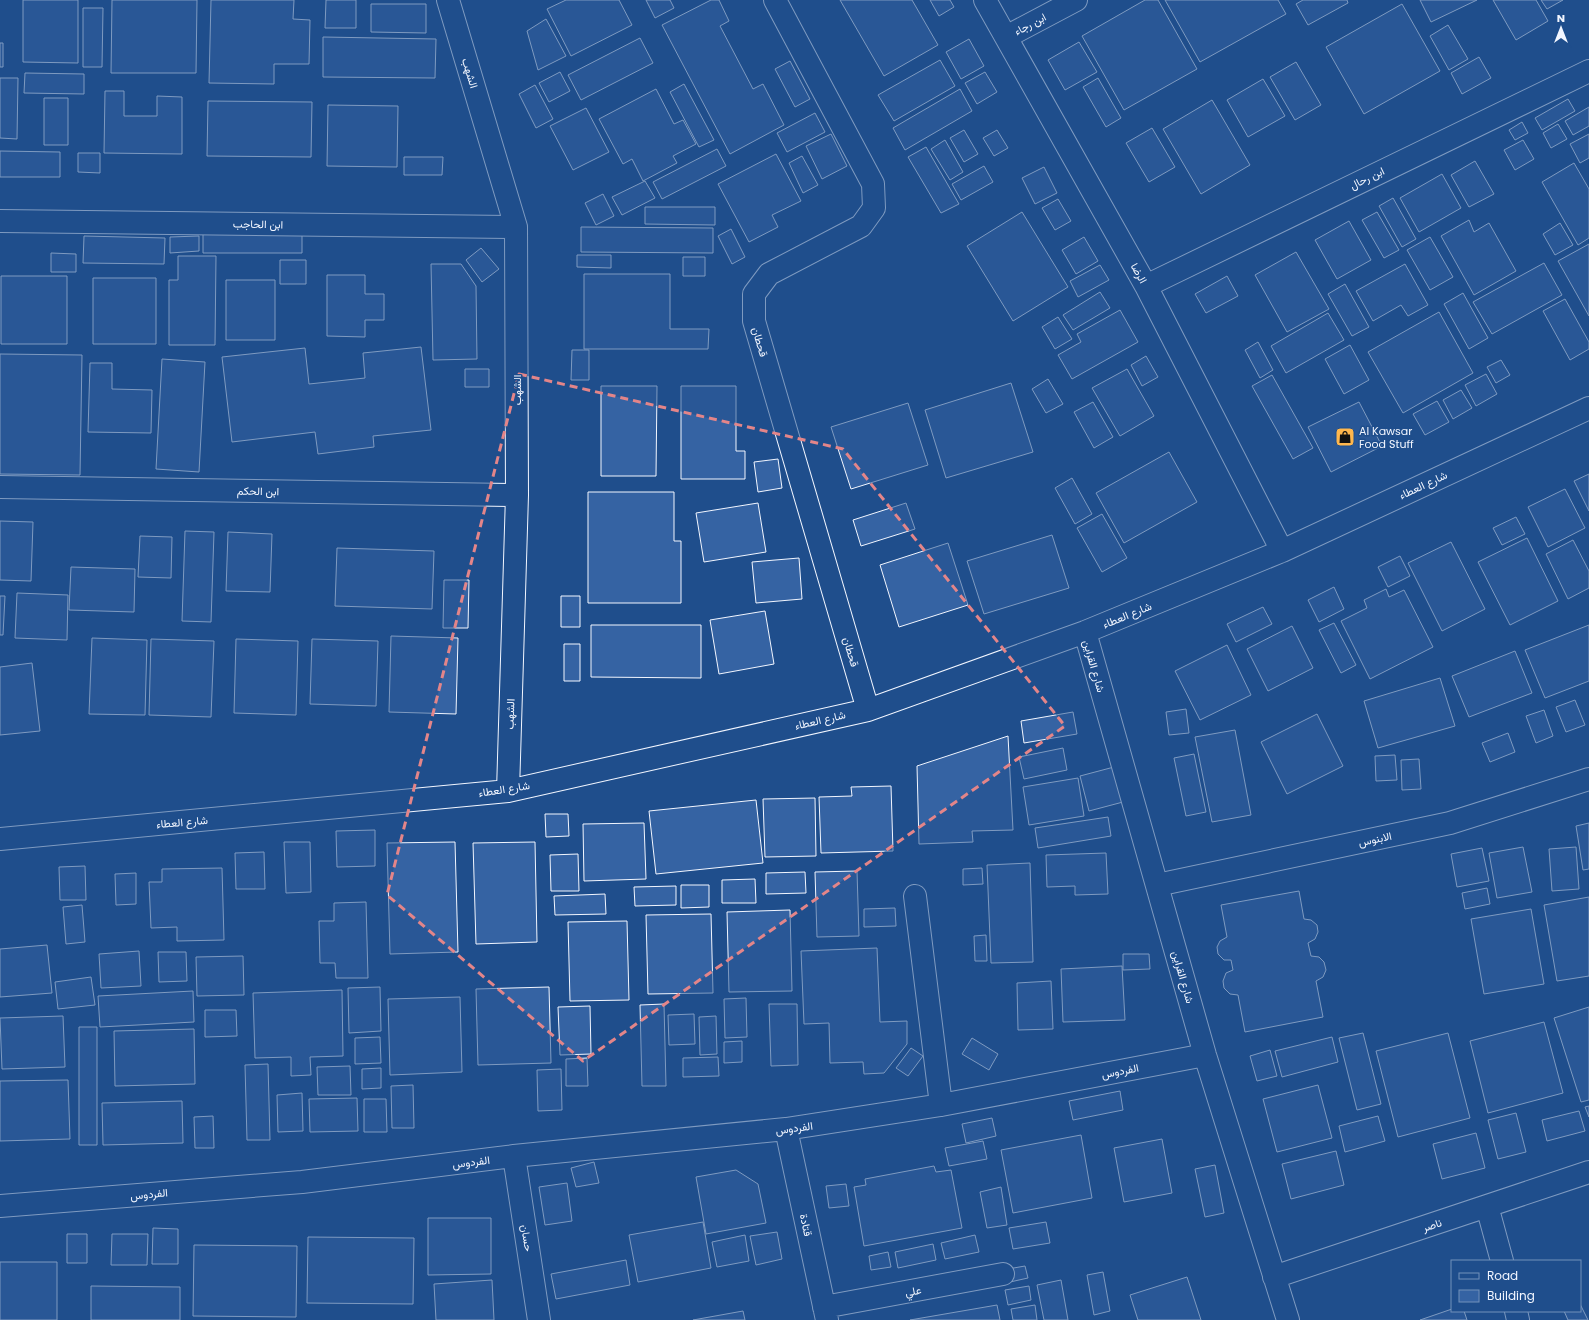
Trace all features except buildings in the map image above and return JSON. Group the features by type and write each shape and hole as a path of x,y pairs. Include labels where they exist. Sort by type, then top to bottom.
{"street":[{"name":"الشهب","path":"448,0 516,227 517,495 508,791"},
{"name":"قحطان","path":"775,0 873,184 874,208 861,226 770,274 754,294 754,321 868,710"},
{"name":"الرضا","path":"985,0 1146,286 1282,551"},
{"name":"ابن رجاء","path":"1006,37 1076,0"},
{"name":"ابن رحال","path":"1146,286 1589,71"},
{"name":"ابن الحاجب","path":"0,222 516,227"},
{"name":"شارع العطاء","path":"0,839 508,791 868,710 1085,632 1282,551 1589,408"},
{"name":"ابن الحكم","path":"0,487 517,495"},
{"name":"شارع القراين","path":"1085,632 1205,1055 1288,1320"},
{"name":"الابنوس","path":"1157,886 1450,823 1589,779"},
{"path":"915,896 941,1105"},
{"name":"الفردوس","path":"0,1206 302,1182 514,1156 786,1129 941,1105 1205,1055"},
{"name":"قتادة","path":"786,1129 826,1314"},
{"name":"حسان","path":"514,1156 539,1320"},
{"name":"ناصر","path":"1274,1277 1589,1172"},
{"path":"1487,1206 1502,1260"},
{"name":"علي","path":"826,1314 1002,1274"}],"highlighted area":[{"path":"519,374 843,449 1065,726 583,1061 387,895"}],"place":[{"name":"Al Kawsar Food Stuff","path":"1345,437"}]}
